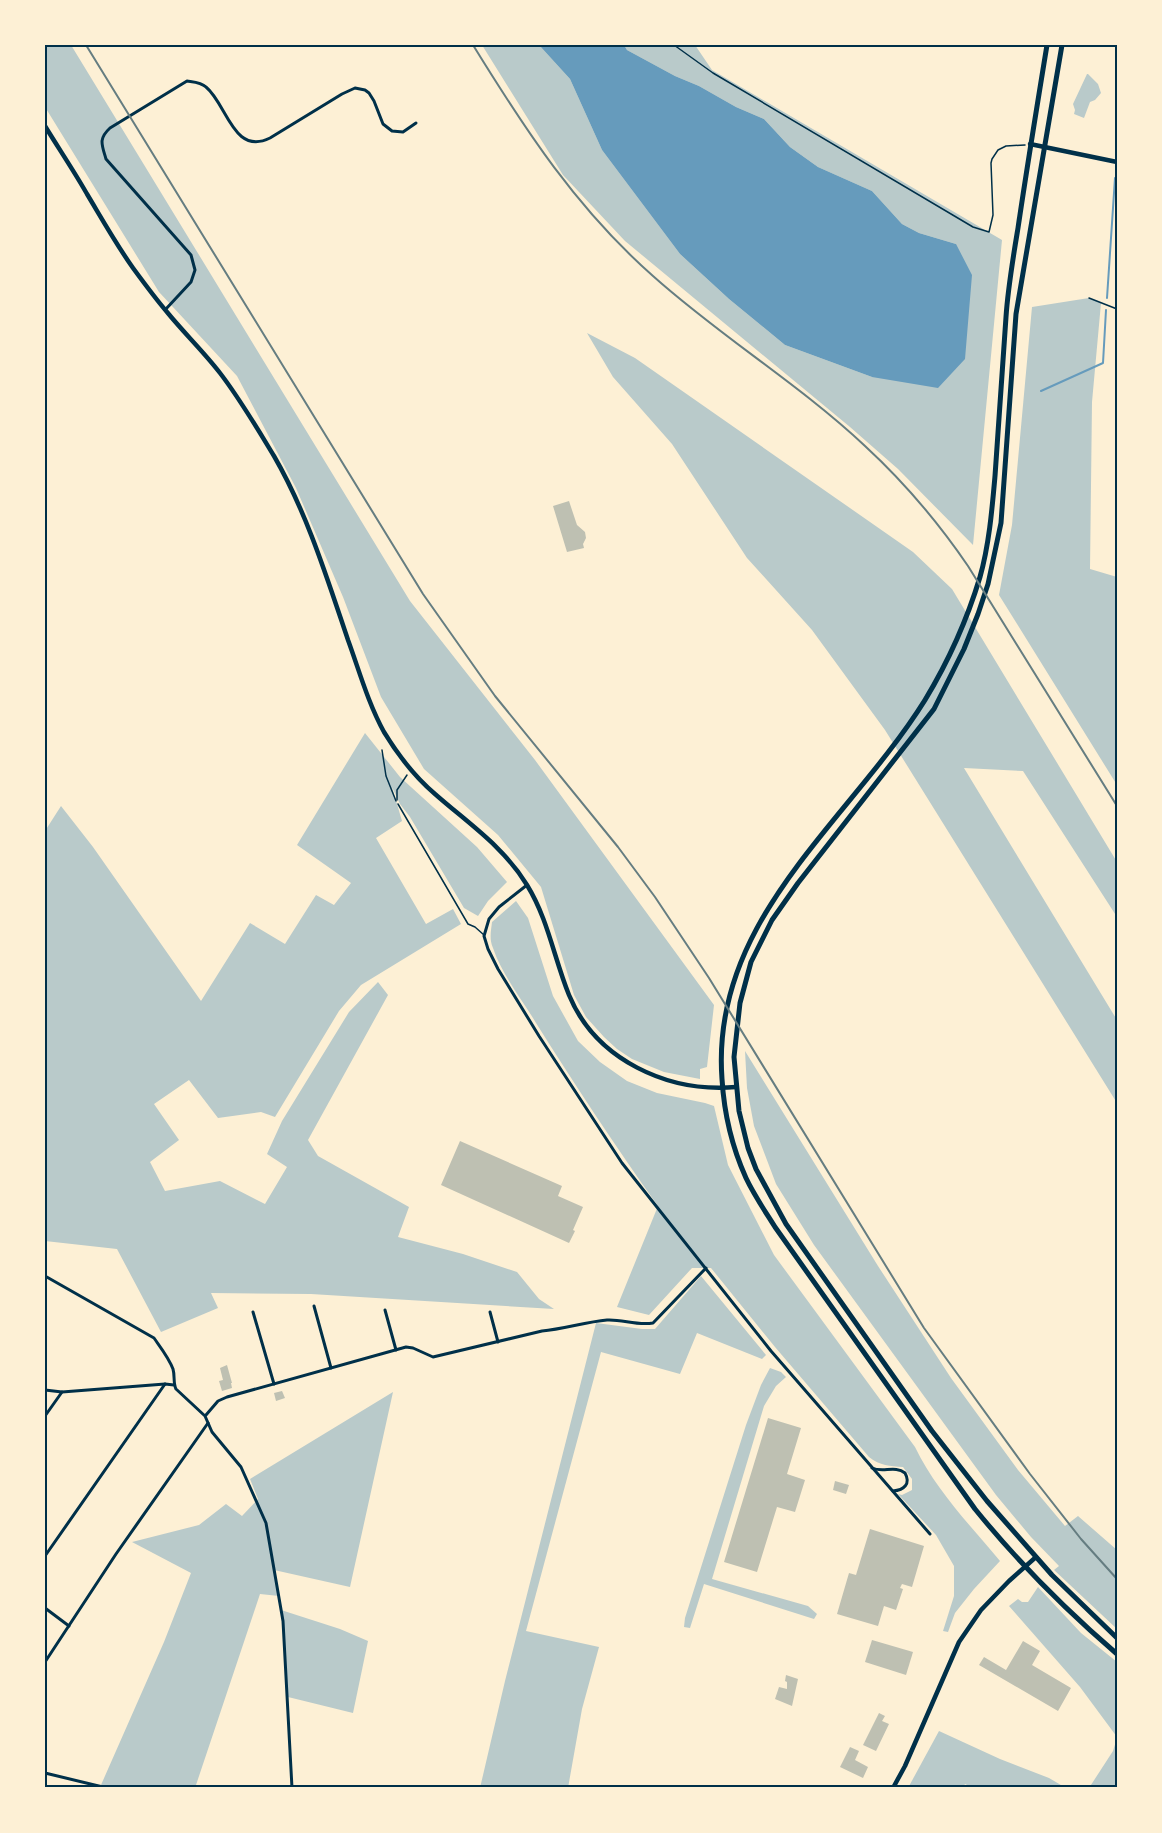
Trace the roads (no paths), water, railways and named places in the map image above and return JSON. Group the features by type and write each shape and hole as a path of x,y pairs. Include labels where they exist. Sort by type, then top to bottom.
{"main road":[{"path":"1047,45 1030,144 1006,314 991,520 970,609 955,644 925,700 897,740 772,900 742,958 730,992 720,1044 722,1088 731,1134 746,1178 776,1227 975,1509 1080,1622 1117,1654"},
{"path":"1062,45 1016,314 1000,523 988,584 964,650 934,709 798,883 772,920 751,962 740,1003 734,1057 739,1111 748,1148 786,1224 959,1467 1036,1557 1117,1638"}],"street":[{"path":"165,310 191,282 195,270 191,255 106,159 102,143 103,135 110,128 188,81 205,86 235,130 244,139 254,142 270,138 351,89 360,88 369,93 387,129 398,133 403,132 416,123"},
{"path":"45,126 132,266 165,310 221,374 239,399 281,469 303,515 374,711 389,739 412,771 433,793 487,837 527,885 548,928 568,994 590,1030 601,1042 630,1064 649,1074 677,1084 736,1087"},
{"path":"1030,144 1117,162"},
{"path":"527,885 494,913 489,919 484,936 498,969 547,1049 622,1163 771,1351 930,1534"},
{"path":"205,1416 218,1401 396,1350 413,1348 434,1357 542,1331 608,1320 653,1323 706,1268"},
{"path":"45,1276 154,1338 164,1351 173,1370 176,1389 205,1416 212,1432 241,1467 266,1523 283,1621 292,1788"},
{"path":"314,1306 331,1368"},
{"path":"385,1310 396,1350"},
{"path":"253,1312 274,1384"},
{"path":"490,1312 498,1342"},
{"path":"45,1556 165,1384"},
{"path":"45,1390 62,1392 174,1384"},
{"path":"45,1416 62,1392"},
{"path":"45,1662 116,1554 208,1423"},
{"path":"871,1467 881,1470 897,1469 905,1473 908,1481 906,1485 892,1491"},
{"path":"893,1788 905,1766 959,1642 981,1610 1036,1557"},
{"path":"45,1608 69,1626"},
{"path":"45,1773 107,1788"}],"lane":[{"path":"1089,298 1117,309"},
{"path":"398,804 468,924 484,936"}],"water":[{"path":"539,45 624,45 627,50 675,76 764,119 790,147 818,167 872,191 902,224 919,233 956,244 972,275 965,359 938,388 872,377 785,345 729,299 680,254 602,150 570,79"}],"waterway":[{"path":"1107,298 1115,178"},
{"path":"1041,391 1103,363 1106,310"}],"railway":[{"path":"86,45 423,594 495,696 618,847 655,897 709,978 924,1328 1030,1474 1081,1539 1117,1579"},
{"path":"473,45 554,168 600,224 679,298 840,423 920,503 968,566 1117,806"}]}
